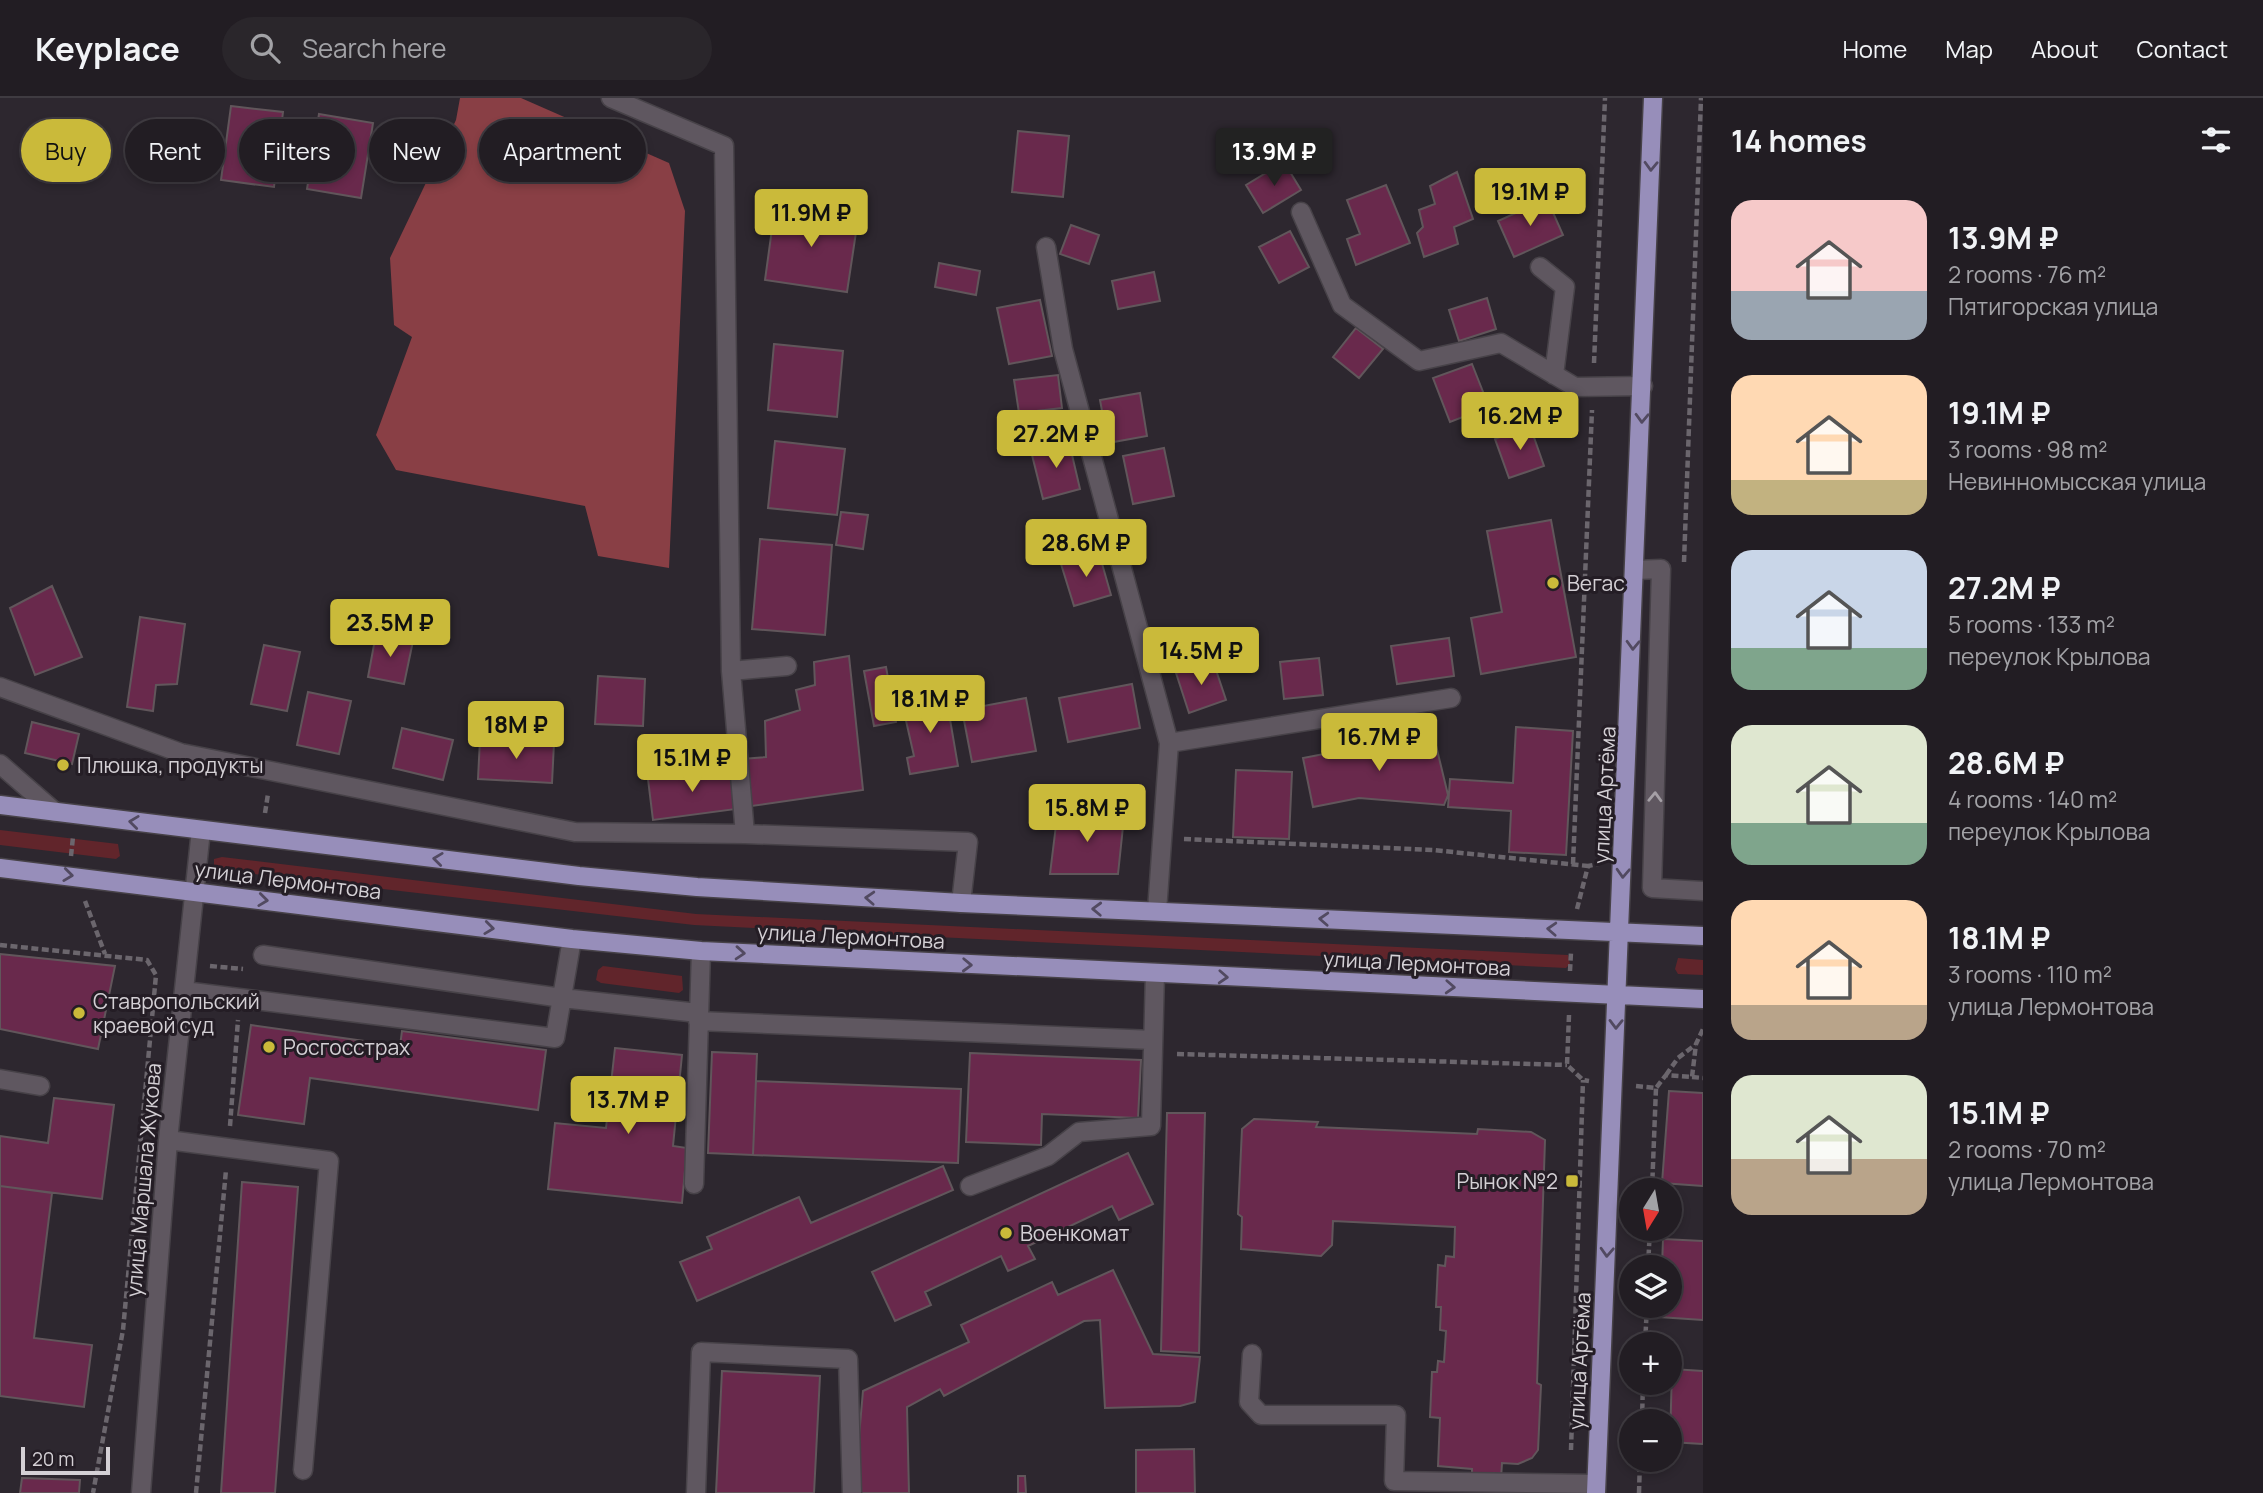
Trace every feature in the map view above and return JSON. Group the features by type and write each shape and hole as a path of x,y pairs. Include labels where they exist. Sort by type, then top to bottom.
{"main road":[{"name":"улица Артёма","path":"1596,1488 1636,570 1653,98"},
{"name":"улица Лермонтова","path":"0,805 592,877 697,887 961,903 1703,936"},
{"name":"улица Лермонтова","path":"0,867 572,939 701,951 1703,999"}],"street":[{"path":"611,98 724,146 731,671 745,834"},
{"path":"1301,212 1342,305 1419,360 1501,343 1575,387 1643,386"},
{"path":"1046,247 1063,349 1169,743 1160,838 1157,911"},
{"path":"1540,267 1565,287 1554,374"},
{"path":"1636,570 1661,569 1652,888 1703,891"},
{"path":"731,671 787,666"},
{"path":"0,687 181,753 575,832 745,834 968,842 961,903"},
{"path":"1169,743 1451,698"},
{"path":"0,764 55,812"},
{"name":"улица Маршала Жукова","path":"141,1493 168,1140 201,830"},
{"path":"184,991 555,1038 572,939"},
{"path":"694,1184 701,951"},
{"path":"263,955 698,1017 1153,1040"},
{"path":"970,1186 1048,1156 1079,1132 1152,1126 1155,973"},
{"path":"0,1079 40,1086"},
{"path":"168,1140 330,1161 303,1470"},
{"path":"696,1493 701,1352 848,1359 852,1493"},
{"path":"1252,1354 1249,1402 1261,1415 1396,1415 1394,1481 1570,1483 1596,1488"}],"path":[{"path":"1573,864 1605,98"},
{"path":"1683,572 1701,98"},
{"path":"1160,838 1433,850 1588,866"},
{"path":"0,944 146,960 156,975 123,1330 93,1493"},
{"path":"1665,1075 1678,1058 1696,1044 1703,1029"},
{"path":"1692,1077 1703,1078"},
{"path":"1570,1483 1583,1080"},
{"path":"1652,1178 1656,1088"},
{"path":"1639,1493 1640,1472"}],"shaded area":[{"path":"460,98 521,98 569,119 479,119 479,182 646,182 646,153 669,163 685,211 669,568 598,556 585,506 396,470 376,435 412,337 394,325 390,258 426,182 465,182 465,119 456,119"},
{"path":"0,830 118,844 120,856 116,859 0,845"},
{"path":"222,857 696,914 1568,955 1570,964 1566,968 694,925 219,870 214,866 214,859"},
{"path":"1678,958 1703,960 1703,975 1678,974 1675,969"},
{"path":"603,966 682,976 683,990 679,993 601,983 596,980 598,970"}],"building":[{"path":"231,106 283,112 282,119 239,119 239,182 275,182 274,187 225,181 225,150"},
{"path":"319,114 349,119 318,119"},
{"path":"355,120 369,122 369,148 361,198 307,189 308,182 355,182"},
{"path":"1018,131 1069,136 1063,197 1012,192"},
{"path":"1284,162 1301,190 1263,213 1246,185"},
{"path":"1457,172 1473,219 1454,227 1458,244 1424,257 1417,233 1423,227 1419,210 1435,204 1430,186"},
{"path":"1386,185 1410,243 1356,265 1347,239 1360,234 1347,200"},
{"path":"1547,199 1563,235 1514,257 1498,221"},
{"path":"775,207 858,219 847,292 765,280"},
{"path":"1071,225 1099,235 1089,264 1060,254"},
{"path":"1290,231 1309,267 1279,283 1259,247"},
{"path":"939,263 980,271 976,295 935,287"},
{"path":"1154,272 1160,301 1118,309 1112,281"},
{"path":"1487,298 1496,329 1459,341 1449,310"},
{"path":"1040,300 1052,356 1009,364 997,308"},
{"path":"1356,328 1383,349 1359,378 1333,357"},
{"path":"774,344 843,351 837,417 768,410"},
{"path":"1472,364 1489,407 1450,422 1433,378"},
{"path":"1058,375 1062,408 1019,413 1014,380"},
{"path":"1140,393 1147,436 1108,443 1100,400"},
{"path":"1530,426 1544,466 1509,478 1495,439"},
{"path":"775,441 845,449 837,515 768,508"},
{"path":"1069,442 1080,489 1043,499 1031,451"},
{"path":"1164,448 1174,496 1133,504 1123,456"},
{"path":"841,512 868,515 863,549 836,545"},
{"path":"1551,520 1576,657 1481,674 1471,618 1502,612 1487,531"},
{"path":"760,539 832,545 825,635 752,629"},
{"path":"1099,553 1111,595 1074,606 1061,564"},
{"path":"52,586 82,657 35,675 10,608"},
{"path":"140,617 185,624 177,684 156,685 153,711 127,707"},
{"path":"376,634 413,641 404,684 368,677"},
{"path":"1449,638 1454,676 1397,684 1391,646"},
{"path":"264,645 300,652 287,711 251,704"},
{"path":"849,656 863,790 752,806 742,759 766,757 765,721 800,710 796,690 815,685 814,662"},
{"path":"1319,658 1323,695 1284,699 1280,662"},
{"path":"1213,661 1226,700 1189,713 1176,673"},
{"path":"886,667 896,722 874,726 864,671"},
{"path":"598,676 645,679 643,726 595,724"},
{"path":"1132,684 1140,728 1068,742 1059,698"},
{"path":"308,692 351,701 339,754 297,745"},
{"path":"946,696 958,766 910,774 907,758 914,756 902,703"},
{"path":"1026,698 1036,751 972,762 962,710"},
{"path":"32,722 79,734 72,764 25,753"},
{"path":"1516,727 1573,731 1566,855 1509,852 1511,811 1448,807 1450,779 1513,783"},
{"path":"402,728 453,740 443,780 393,768"},
{"path":"1433,733 1448,795 1444,805 1359,798 1313,807 1303,758"},
{"path":"480,739 554,743 552,783 478,779"},
{"path":"730,767 736,809 653,820 648,779"},
{"path":"1236,770 1292,772 1289,839 1233,837"},
{"path":"1058,809 1124,817 1118,874 1050,874"},
{"path":"0,954 115,966 98,1049 0,1029"},
{"path":"251,1025 400,1046 402,1031 546,1050 538,1110 310,1078 304,1124 238,1115"},
{"path":"615,1048 682,1055 673,1146 687,1148 682,1203 548,1189 555,1123 606,1128"},
{"path":"712,1052 757,1054 753,1155 708,1153"},
{"path":"970,1053 1141,1060 1138,1118 1042,1114 1041,1145 966,1142"},
{"path":"756,1081 961,1089 958,1163 753,1155"},
{"path":"1669,1091 1703,1093 1703,1186 1682,1184 1682,1178 1662,1178"},
{"path":"54,1098 114,1105 102,1199 0,1186 0,1136 48,1143"},
{"path":"1167,1113 1205,1113 1199,1353 1161,1351"},
{"path":"1254,1119 1318,1122 1316,1127 1477,1134 1478,1129 1531,1132 1545,1140 1537,1383 1541,1385 1538,1450 1532,1458 1518,1464 1502,1463 1501,1479 1472,1476 1472,1469 1438,1466 1440,1418 1430,1417 1432,1372 1437,1372 1438,1361 1444,1362 1446,1331 1440,1330 1441,1307 1436,1307 1438,1265 1445,1266 1446,1256 1454,1257 1455,1227 1333,1221 1332,1245 1321,1256 1241,1249 1242,1217 1238,1214 1242,1129"},
{"name":"Военкомат","path":"1128,1153 1153,1204 1119,1220 1112,1206 1028,1246 1035,1259 1008,1271 1001,1256 925,1292 931,1305 895,1321 872,1272"},
{"path":"943,1166 953,1190 697,1301 680,1262 712,1249 707,1237 799,1197 811,1223"},
{"path":"242,1182 298,1187 275,1493 221,1493"},
{"path":"0,1186 52,1193 34,1338 92,1345 84,1407 0,1396"},
{"path":"1663,1241 1703,1241 1703,1320 1674,1318 1682,1318 1682,1255 1662,1255"},
{"path":"1113,1270 1153,1354 1200,1357 1195,1402 1180,1406 1105,1408 1100,1320 1084,1321 944,1396 940,1389 907,1407 909,1493 854,1493 863,1391 969,1342 961,1325 1052,1282 1058,1295"},
{"path":"1682,1370 1703,1371 1703,1444 1682,1443 1682,1409 1671,1409 1671,1395 1682,1395"},
{"path":"722,1371 820,1376 814,1493 716,1493"},
{"path":"1194,1449 1195,1493 1136,1493 1136,1450"},
{"path":"1018,1476 1025,1476 1026,1493 1018,1493"},
{"path":"22,1478 80,1480 79,1493 20,1493"}],"place":[{"name":"Вегас","path":"1553,583"},
{"name":"Плюшка, продукты","path":"63,765"},
{"name":"Ставропольский краевой суд","path":"79,1013"},
{"name":"Росгосстрах","path":"269,1047"},
{"name":"Рынок №2","path":"1572,1181"},
{"name":"Военкомат","path":"1006,1233"}]}
